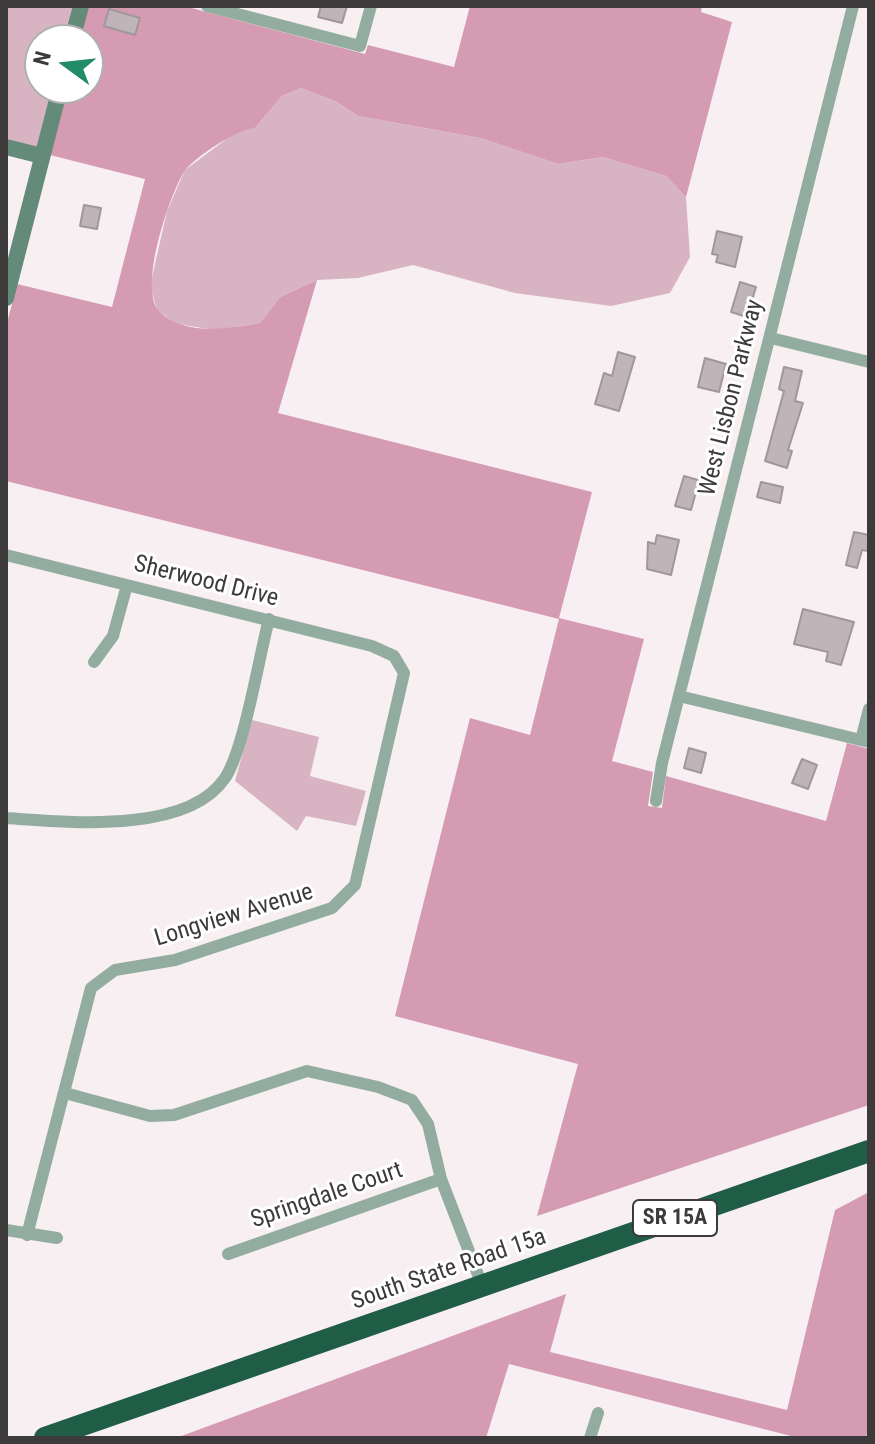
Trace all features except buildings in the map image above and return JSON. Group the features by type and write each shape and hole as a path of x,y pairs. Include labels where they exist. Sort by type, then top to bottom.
{"highway":[{"name":"South State Road 15a","path":"45,1438 869,1151"}],"street":[{"path":"207,6 360,46 371,6"},
{"name":"West Lisbon Parkway","path":"656,801 679,696 853,6"},
{"path":"6,298 56,104"},
{"path":"6,147 42,156"},
{"path":"771,338 869,362"},
{"name":"Sherwood Drive","path":"6,555 269,619 372,646 394,656"},
{"path":"94,662 113,636 127,585"},
{"path":"6,818 130,822 187,806 212,793 233,764 269,619"},
{"name":"Longview Avenue","path":"27,1235 91,988 115,970 175,960 332,908 355,885 404,673 394,656"},
{"path":"679,696 865,741 869,709"},
{"path":"65,1093 150,1116 174,1115 307,1071 378,1087 412,1100 428,1124 441,1179 482,1285"},
{"name":"Springdale Court","path":"228,1254 441,1179"},
{"path":"6,1230 57,1238"},
{"path":"590,1438 598,1413"}],"shaded area":[{"path":"6,6 73,6 69,24 24,24 24,104 48,104 37,148 6,141"},
{"path":"88,6 184,6 365,54 368,45 454,67 470,6 702,6 701,12 732,22 686,197 666,176 603,157 558,164 480,138 358,116 337,102 301,88 282,96 255,128 217,145 184,172 158,243 152,285 154,301 160,312 182,325 208,329 234,327 260,323 280,297 317,280 278,413 592,492 559,618 644,639 612,761 653,772 648,806 662,808 666,776 826,821 847,743 869,749 869,1105 537,1216 578,1064 395,1016 470,718 530,735 559,619 6,481 6,327 17,284 112,307 145,179 50,155 63,104 104,104 104,24 83,24"},
{"path":"301,88 337,102 358,116 480,138 558,164 603,157 666,176 686,197 690,257 670,293 611,306 515,293 413,265 358,278 317,280 280,297 260,323 215,330 177,324 157,310 150,286 167,211 185,170 241,128 255,128 282,96"},
{"path":"252,720 319,737 310,776 366,791 356,826 306,816 297,831 235,781"},
{"path":"869,1192 869,1425 866,1438 799,1438 509,1364 486,1438 176,1438 566,1294 550,1352 787,1410 835,1210"}]}
